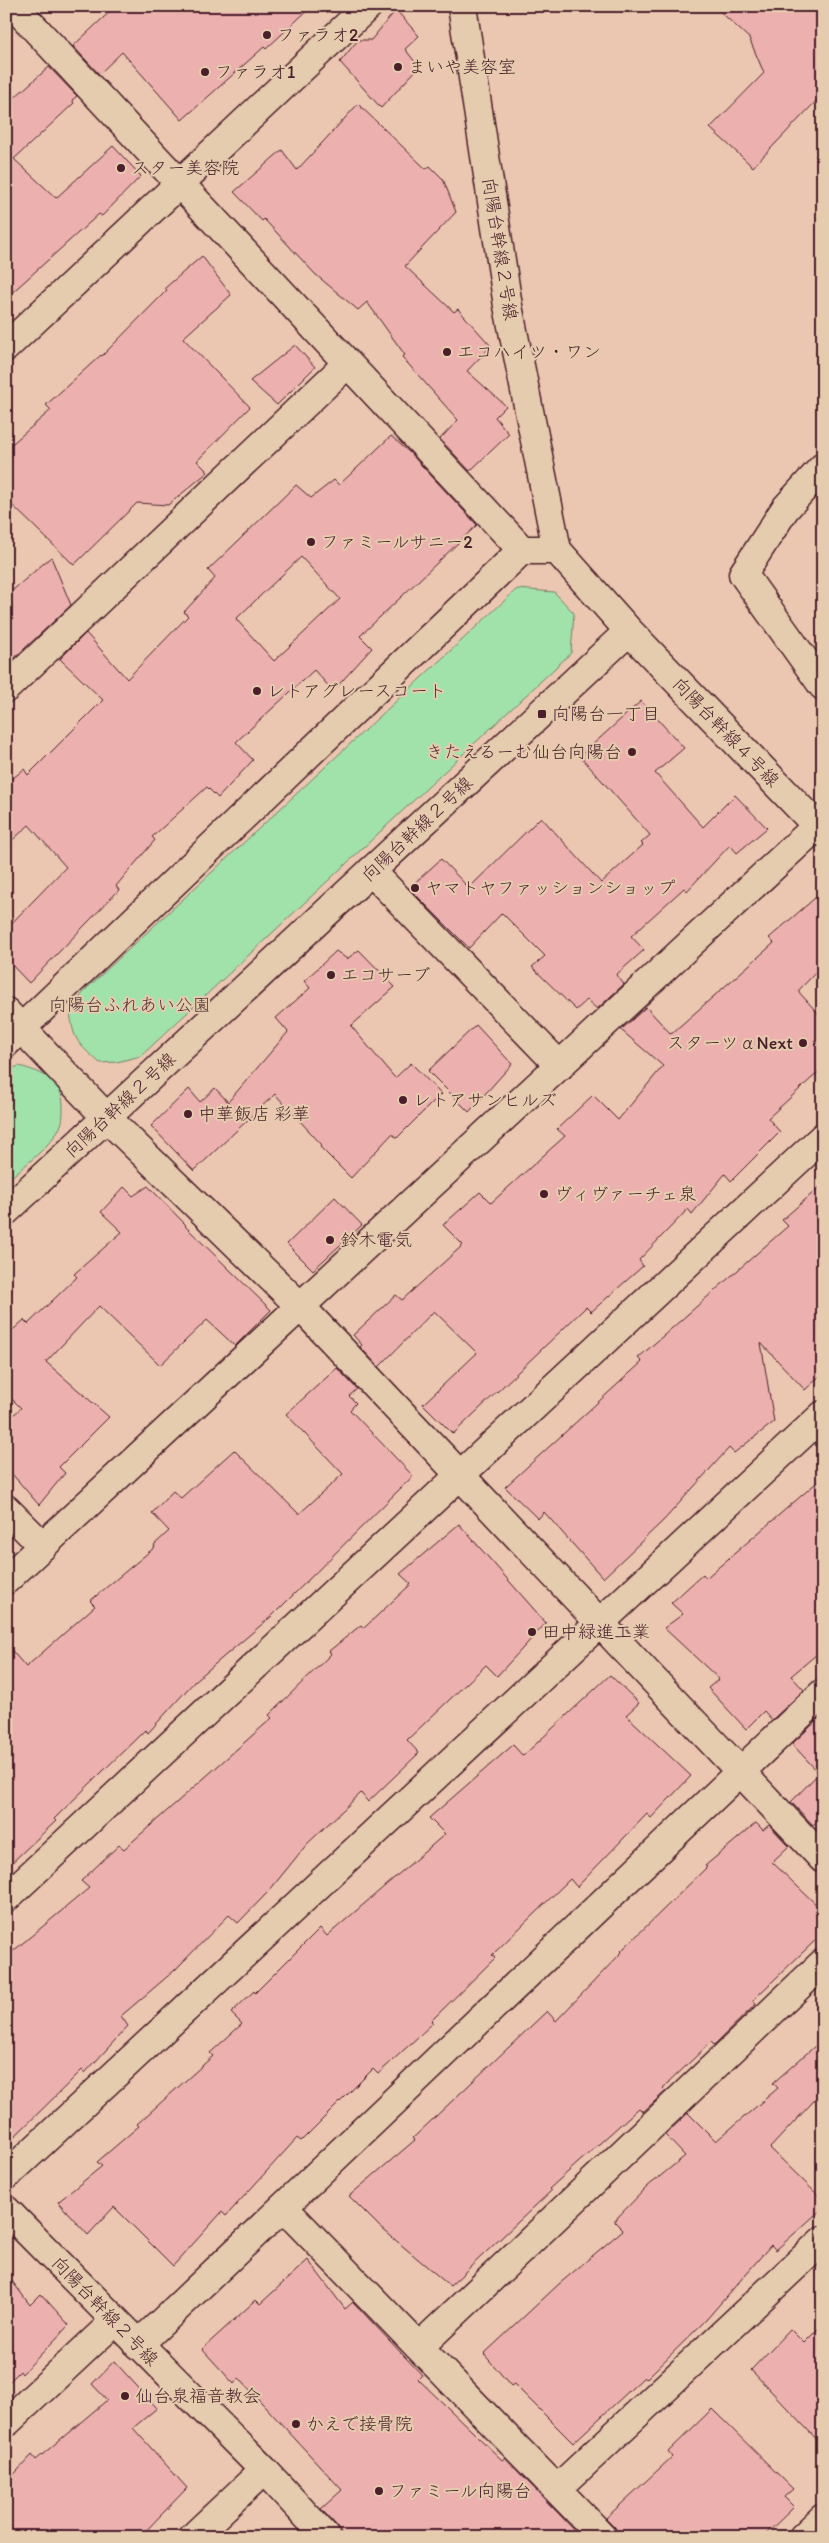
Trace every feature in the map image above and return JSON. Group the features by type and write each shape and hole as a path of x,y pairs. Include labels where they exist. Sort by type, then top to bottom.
{"street":[{"path":"6,11 13,6 522,550"},
{"path":"6,348 368,6"},
{"name":"向陽台幹線２号線","path":"462,6 508,306 557,550"},
{"path":"6,688 348,364"},
{"path":"823,467 785,509 743,574 823,686"},
{"path":"629,631 557,550 522,550 11,1028 301,1306 739,1773 823,1859"},
{"name":"向陽台幹線２号線","path":"6,1211 629,631"},
{"name":"向陽台幹線４号線","path":"629,631 820,829"},
{"path":"6,1580 560,1066 820,829"},
{"path":"371,871 560,1066"},
{"path":"6,1898 823,1137"},
{"path":"6,2176 823,1415"},
{"path":"6,1509 43,1546"},
{"path":"138,2345 823,1693"},
{"path":"419,2347 823,1963"},
{"path":"283,2207 603,2537"},
{"name":"向陽台幹線２号線","path":"6,2210 264,2470 326,2537"},
{"path":"558,2489 823,2240"},
{"path":"6,2423 115,2321"},
{"path":"193,2537 264,2470"},
{"path":"803,2537 823,2518"}],"green space":[{"name":"向陽台ふれあい公園","path":"517,589 554,592 574,613 571,653 141,1056 117,1062 100,1063 86,1051 75,1035 70,1011 86,989"},
{"path":"19,1066 43,1074 55,1084 62,1098 62,1118 59,1129 48,1144 6,1182 6,1071"}],"building":[{"path":"116,6 312,6 266,49 264,47 182,120 122,52 99,74 73,46"},
{"path":"714,6 823,6 823,94 753,167 710,128 764,73 749,38"},
{"path":"396,10 419,36 405,49 419,67 381,108 340,62 358,40 371,40"},
{"path":"49,67 77,96 72,100 74,103 14,159 56,198 113,146 141,176 102,216 99,214 6,298 6,105"},
{"path":"358,104 426,169 430,166 443,179 456,212 405,266 454,312 458,309 491,346 467,371 506,406 495,417 509,434 470,471 440,439 458,420 402,357 405,355 367,302 358,310 315,274 264,219 262,221 234,192 282,150 297,170"},
{"path":"202,256 231,295 183,338 250,407 197,461 208,472 168,505 137,503 74,565 6,499 6,449 51,410 46,405 102,356 167,290 165,288"},
{"path":"295,345 315,367 277,405 250,381"},
{"path":"391,436 410,453 477,525 360,636 372,648 333,691 314,670 236,742 253,760 218,798 207,787 152,837 155,840 116,886 119,890 29,983 6,959 6,929 66,867 29,825 6,846 6,784 24,769 28,775 103,700 60,659 86,633 127,679 188,616 184,612 215,578 208,570 296,485 311,498 334,480 339,485","holes":["301,557 340,599 274,661 236,619"]},
{"path":"51,557 71,605 6,666 6,596"},
{"path":"641,701 684,748 655,773 703,827 735,795 767,828 737,853 730,845 687,891 684,888 631,936 644,950 616,975 624,984 597,1009 587,1000 576,1010 532,967 545,956 502,913 469,948 409,888 441,859 469,888 541,817 601,883 643,845 641,843 650,835 580,756"},
{"path":"823,891 823,965 798,991 823,1019 823,1068 768,1118 780,1132 731,1181 725,1174 692,1214 688,1209 639,1260 643,1266 591,1312 586,1307 453,1434 423,1404 477,1353 434,1311 379,1367 360,1347 362,1345 353,1335 396,1295 402,1300 463,1245 443,1225 480,1192 491,1203 565,1136 557,1129 593,1095 618,1120 663,1066 621,1030 646,1007 671,1034 774,943 769,938"},
{"path":"359,950 395,987 351,1026 395,1078 411,1063 441,1094 397,1138 392,1134 351,1178 320,1147 322,1145 275,1094 194,1171 151,1126 189,1089 200,1102 215,1088 228,1102 288,1032 276,1018 310,988 304,981 336,951 347,959"},
{"path":"476,1025 512,1064 469,1112 428,1071"},
{"path":"823,1184 823,1373 805,1390 761,1343 774,1422 734,1453 729,1448 664,1520 603,1578 544,1512 538,1519 505,1487 642,1362 638,1358 788,1226 782,1220"},
{"path":"148,1186 185,1226 271,1310 235,1346 207,1320 160,1365 99,1306 46,1362 109,1417 59,1467 65,1473 39,1505 6,1467 6,1422 21,1408 6,1393 6,1336 24,1320 28,1324 77,1277 74,1274 122,1232 101,1212 124,1187 133,1196"},
{"path":"335,1197 362,1225 313,1270 287,1244"},
{"path":"337,1368 357,1389 349,1396 356,1403 350,1410 413,1476 273,1615 195,1681 148,1733 145,1730 54,1819 56,1821 6,1868 6,1644 26,1667 95,1606 90,1601 155,1547 154,1545 169,1531 152,1513 173,1491 181,1498 234,1450 299,1514 343,1474 286,1414"},
{"path":"823,1477 823,1649 791,1676 804,1690 772,1720 764,1711 746,1729 708,1688 719,1679 664,1628 683,1614 671,1603 703,1574 706,1578"},
{"path":"459,1524 546,1623 497,1676 486,1665 407,1740 419,1753 368,1802 361,1793 307,1844 269,1891 238,1923 229,1915 175,1970 121,2016 128,2026 85,2073 82,2070 6,2145 6,1957 89,1888 81,1881 119,1845 124,1849 272,1718 269,1715 331,1654 329,1651 361,1625 364,1628 411,1584 400,1574"},
{"path":"610,1675 639,1703 626,1715 691,1776 651,1818 647,1814 577,1887 570,1879 492,1955 495,1958 431,2021 433,2023 378,2074 373,2069 301,2141 297,2138 226,2216 222,2212 173,2266 114,2207 88,2235 58,2202 102,2166 97,2162 139,2126 137,2124 213,2056 210,2053 242,2024 231,2013 254,1991 255,1993 320,1928 327,1936 445,1834 429,1818 513,1745 523,1756"},
{"path":"823,1715 823,1816 813,1825 791,1802 819,1773 792,1744"},
{"path":"756,1823 763,1830 769,1825 789,1846 772,1862 823,1911 823,1933 753,2000 756,2004 714,2045 711,2042 663,2088 666,2091 643,2112 639,2108 549,2189 551,2191 450,2286 380,2227 349,2196 415,2140 413,2138 547,2011 556,2021 621,1951 707,1867 705,1866"},
{"path":"823,2039 823,2091 770,2148 823,2200 823,2208 776,2250 771,2245 706,2320 646,2379 644,2377 573,2443 514,2384 511,2386 484,2354 559,2284 623,2230 614,2221 647,2187 685,2156 665,2135 688,2113 716,2141 778,2088 773,2083"},
{"path":"308,2260 345,2309 353,2302 422,2375 418,2379 502,2460 505,2458 581,2537 341,2537 338,2527 321,2509 342,2490 239,2378 234,2384 202,2349 256,2300 260,2304"},
{"path":"6,2273 30,2305 41,2294 69,2325 22,2374 20,2371 6,2385"},
{"path":"823,2324 823,2446 751,2370 790,2329 804,2343"},
{"path":"114,2361 157,2408 133,2428 187,2488 140,2537 6,2537 6,2483 32,2455 36,2460 107,2400 92,2384"},
{"path":"712,2409 793,2489 784,2497 794,2507 763,2537 618,2537 615,2527 606,2518 672,2457 668,2452"}],"place":[{"name":"ファラオ2","path":"267,35"},
{"name":"まいや美容室","path":"398,67"},
{"name":"ファラオ1","path":"205,72"},
{"name":"スター美容院","path":"121,168"},
{"name":"エコハイツ・ワン","path":"447,352"},
{"name":"ファミールサニー2","path":"311,542"},
{"name":"レトアグレースコート","path":"257,691"},
{"name":"向陽台一丁目","path":"542,714"},
{"name":"きたえるーむ仙台向陽台","path":"632,752"},
{"name":"ヤマトヤファッションショップ","path":"415,888"},
{"name":"エコサーブ","path":"331,975"},
{"name":"スターツαNext","path":"803,1043"},
{"name":"レトアサンヒルズ","path":"403,1100"},
{"name":"中華飯店 彩華","path":"188,1114"},
{"name":"ヴィヴァーチェ泉","path":"544,1194"},
{"name":"鈴木電気","path":"330,1240"},
{"name":"田中緑進工業","path":"532,1632"},
{"name":"仙台泉福音教会","path":"125,2396"},
{"name":"かえで接骨院","path":"296,2424"},
{"name":"ファミール向陽台","path":"379,2491"}]}
